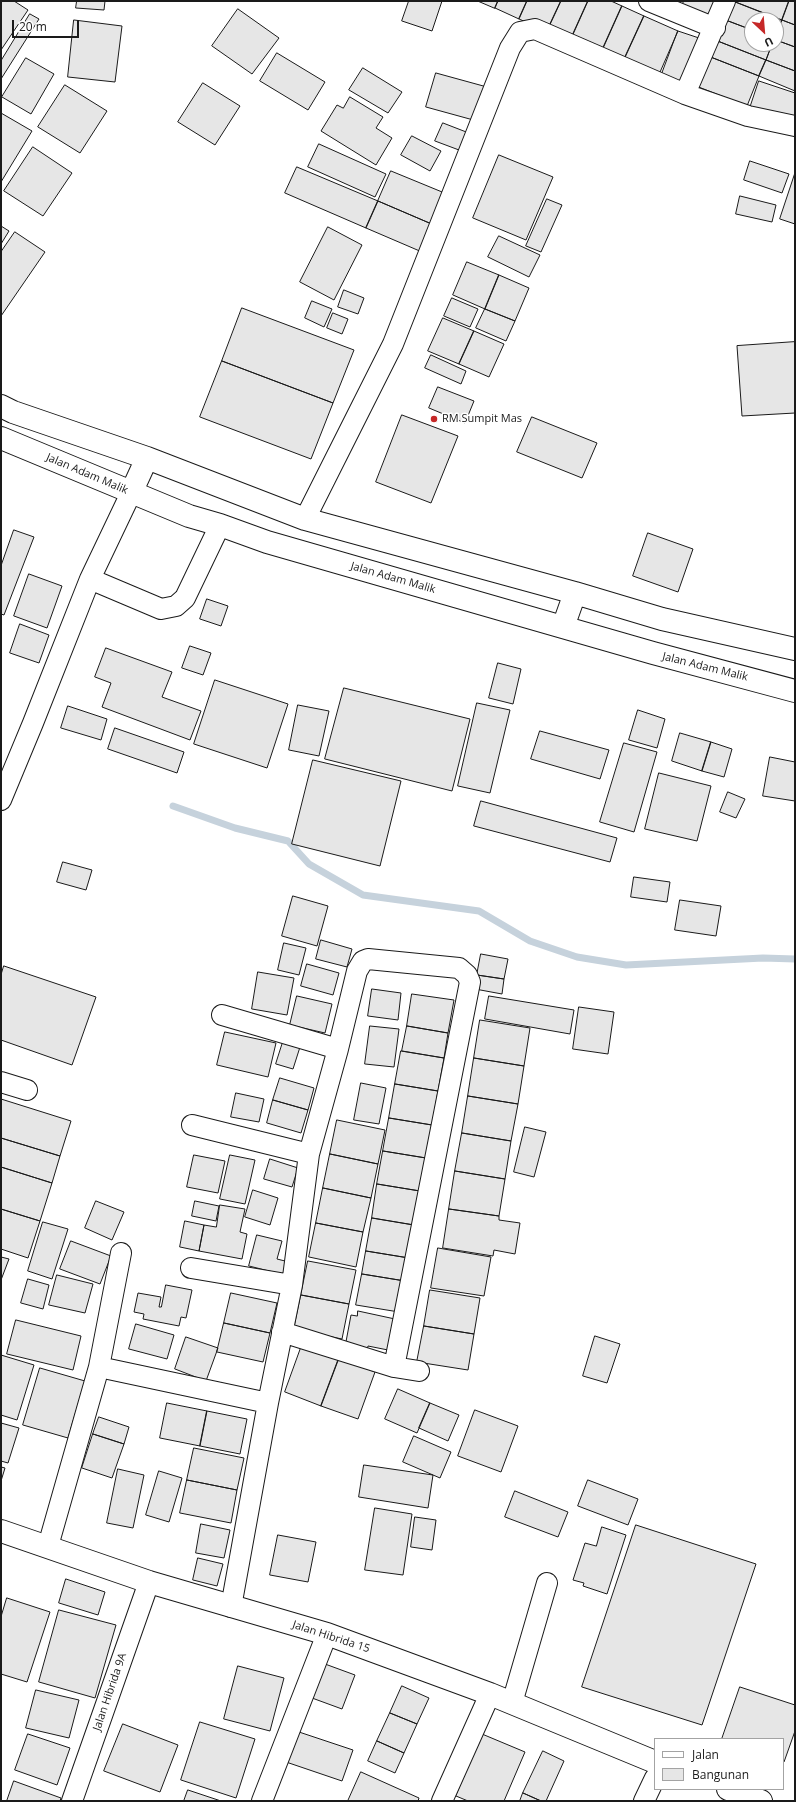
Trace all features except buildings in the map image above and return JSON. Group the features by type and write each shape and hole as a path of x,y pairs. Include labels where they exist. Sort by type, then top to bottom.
{"main road":[{"path":"1,406 13,412 147,458 305,519 574,592 662,620 795,649"},
{"name":"Jalan Adam Malik","path":"1,438 189,516 220,525 267,542 653,653 795,691"},
{"path":"131,493 147,458"},
{"path":"267,542 278,509"},
{"path":"563,627 574,592"},
{"path":"653,653 662,620"},
{"name":"Jalan Hibrida 15","path":"1,1530 149,1582 327,1634 490,1694 654,1762"},
{"path":"731,1790 761,1801"}],"street":[{"path":"650,1 715,28"},
{"path":"685,94 715,28 725,1"},
{"path":"305,519 393,344 510,48 520,32 535,29 685,94 748,116 795,126"},
{"path":"3,795 90,578 131,493"},
{"path":"90,578 161,609 176,606 186,598 220,525"},
{"path":"231,1607 268,1403 292,1286 309,1154 338,1049 357,971 363,961 368,959 459,968 467,975 470,982 394,1367"},
{"path":"222,1015 338,1049"},
{"path":"1,1082 27,1090"},
{"path":"192,1126 309,1154"},
{"path":"48,1546 99,1367 121,1253"},
{"path":"191,1268 292,1286"},
{"path":"282,1332 394,1367 419,1371"},
{"path":"99,1367 268,1403"},
{"name":"Jalan Hibrida 9A","path":"72,1801 149,1582"},
{"path":"512,1703 547,1583"},
{"path":"262,1801 327,1634"},
{"path":"442,1801 490,1694"},
{"path":"644,1801 654,1780"}],"waterway":[{"path":"173,806 235,828 288,841 309,864 363,895 479,911 530,941 577,957 626,965 763,958 795,959"}],"place":[{"name":"RM Sumpit Mas","path":"434,419"}]}
